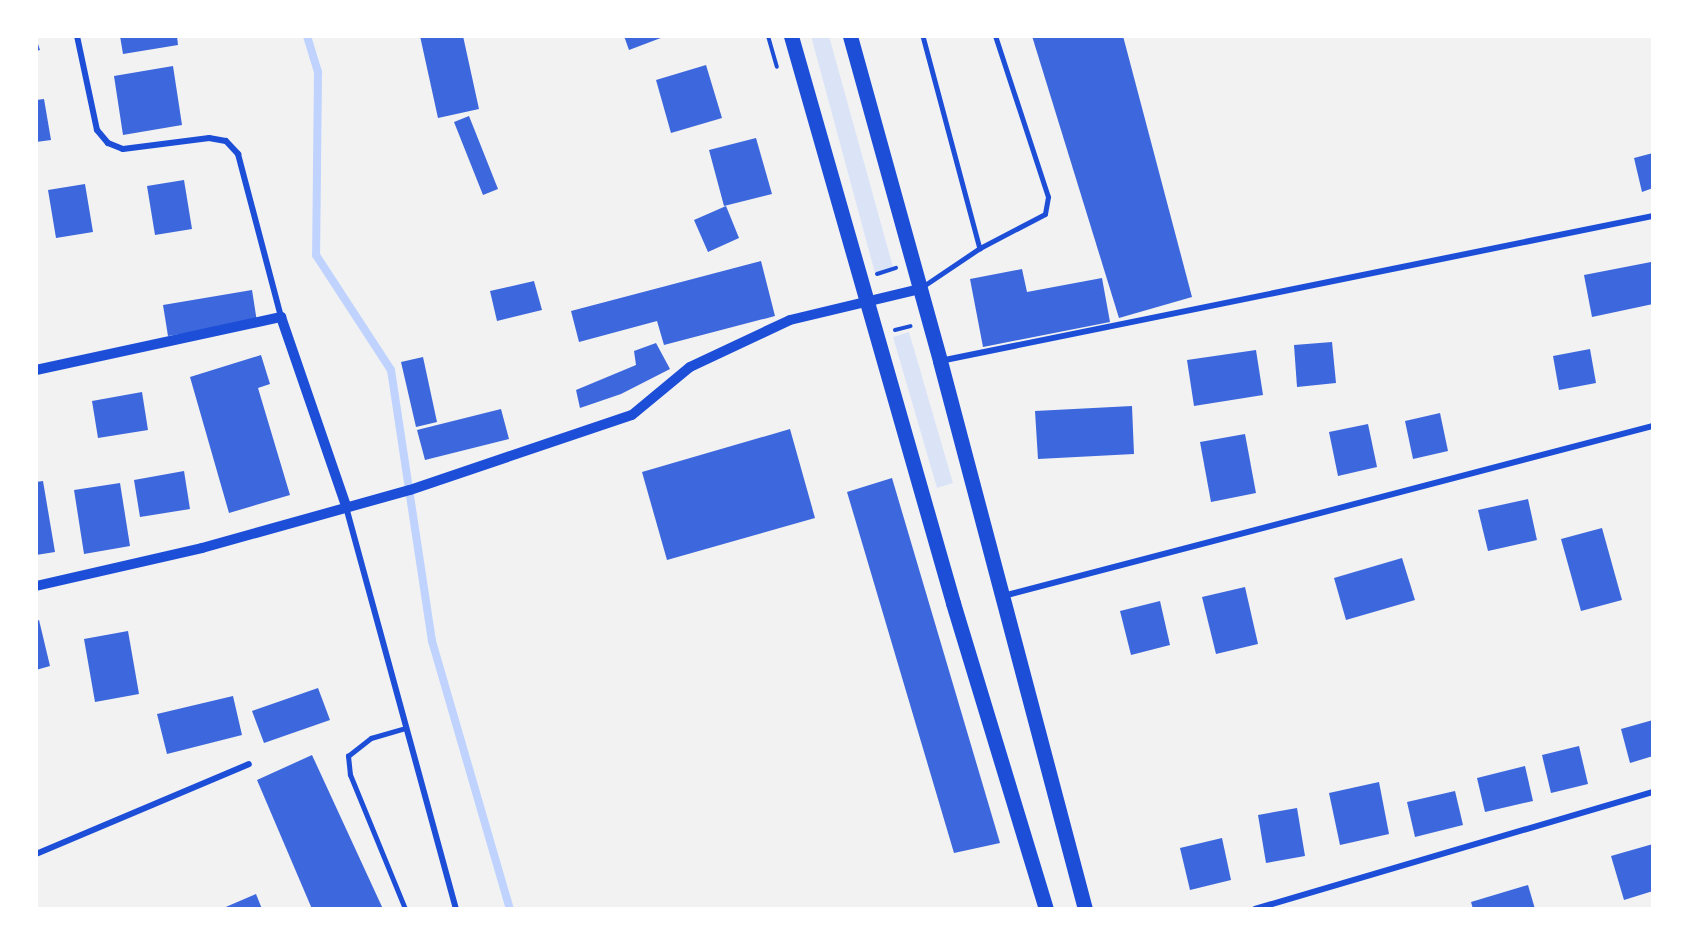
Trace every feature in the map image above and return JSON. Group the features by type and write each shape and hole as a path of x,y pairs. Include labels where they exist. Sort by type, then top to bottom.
{"main road":[{"path":"791,36 953,603 1046,909"},
{"path":"850,36 940,361 1085,909"}],"street":[{"path":"77,36 97,130 108,143 123,149 209,138 226,141 238,154 281,318 346,506 456,909"},
{"path":"940,361 1653,216"},
{"path":"36,586 202,548 410,490 632,415 690,367 790,320 920,289"},
{"path":"36,370 281,318"},
{"path":"1003,596 1653,426"},
{"path":"36,854 249,764"},
{"path":"1255,909 1653,792"}],"lane":[{"path":"923,36 980,248"},
{"path":"920,289 980,248 1045,214 1048,197 995,36"},
{"path":"405,728 372,738 348,756 350,775 405,909"}],"path":[{"path":"860,278 913,264"},
{"path":"876,336 929,321"}],"shaded area":[{"path":"811,36 829,36 893,267 875,273"},
{"path":"909,332 953,483 937,488 893,337"}],"building":[{"path":"120,36 177,36 178,45 123,54"},
{"path":"420,36 463,36 479,109 438,118"},
{"path":"624,36 666,36 629,50"},
{"path":"1032,36 1123,36 1192,297 1119,318"},
{"path":"36,38 40,50 36,51"},
{"path":"706,65 722,118 671,133 656,80"},
{"path":"173,66 182,125 123,135 114,76"},
{"path":"44,99 51,140 36,142 36,100"},
{"path":"469,116 498,189 483,195 454,122"},
{"path":"756,138 772,194 724,206 709,150"},
{"path":"1653,153 1653,188 1642,192 1634,158"},
{"path":"184,180 192,229 155,235 147,186"},
{"path":"85,184 93,232 56,238 48,190"},
{"path":"726,206 739,238 708,252 694,220"},
{"path":"761,261 775,316 664,345 657,321 579,342 571,311"},
{"path":"1651,262 1653,304 1592,317 1584,275"},
{"path":"1022,269 1027,292 1102,278 1110,322 983,347 970,279"},
{"path":"534,281 542,310 497,321 490,291"},
{"path":"252,290 257,322 168,336 163,305"},
{"path":"1332,342 1336,383 1297,387 1294,345"},
{"path":"656,343 670,369 621,394 580,408 576,390 636,365 634,351"},
{"path":"1590,349 1596,383 1559,390 1553,356"},
{"path":"1256,350 1263,395 1194,406 1187,360"},
{"path":"261,355 270,384 258,388 290,495 229,513 190,377"},
{"path":"423,357 437,422 416,427 401,362"},
{"path":"142,392 148,430 98,438 92,401"},
{"path":"1132,406 1134,454 1038,459 1035,411"},
{"path":"501,409 509,439 425,460 417,430"},
{"path":"1440,413 1448,451 1413,459 1405,421"},
{"path":"1368,424 1377,467 1338,476 1329,432"},
{"path":"790,429 815,518 667,560 642,472"},
{"path":"1245,434 1256,493 1211,502 1200,442"},
{"path":"184,471 190,509 140,517 134,480"},
{"path":"892,478 1000,843 954,853 847,492"},
{"path":"43,481 55,552 36,555 36,482"},
{"path":"120,483 130,546 84,554 74,490"},
{"path":"1528,499 1537,540 1488,551 1478,510"},
{"path":"1602,528 1622,600 1581,611 1561,539"},
{"path":"1402,558 1415,600 1346,620 1334,578"},
{"path":"1245,587 1258,644 1216,654 1202,597"},
{"path":"1160,601 1170,645 1131,655 1120,611"},
{"path":"39,620 50,666 36,670 36,621"},
{"path":"128,631 139,694 95,702 84,639"},
{"path":"318,688 330,720 264,743 252,711"},
{"path":"233,696 242,735 167,754 157,714"},
{"path":"1653,720 1653,756 1630,763 1621,729"},
{"path":"1579,746 1588,784 1551,793 1542,755"},
{"path":"312,755 383,909 312,909 257,780"},
{"path":"1525,766 1533,801 1485,812 1477,778"},
{"path":"1379,782 1389,834 1340,845 1329,793"},
{"path":"1455,791 1463,825 1415,837 1407,802"},
{"path":"1297,808 1305,856 1266,863 1258,815"},
{"path":"1222,838 1231,880 1190,890 1180,848"},
{"path":"1653,844 1653,891 1624,900 1611,856"},
{"path":"1528,885 1535,909 1473,909 1471,902"},
{"path":"256,894 262,909 221,909"}],"waterway":[{"path":"307,36 318,72 316,255 391,370 432,641 510,909"}]}
